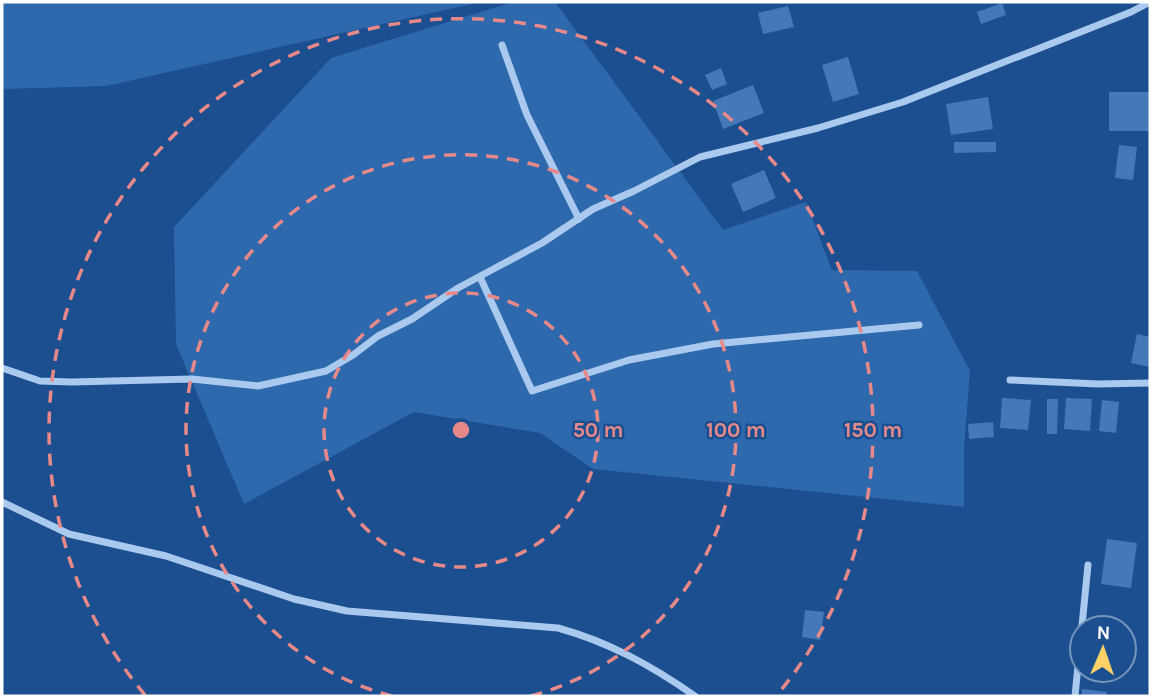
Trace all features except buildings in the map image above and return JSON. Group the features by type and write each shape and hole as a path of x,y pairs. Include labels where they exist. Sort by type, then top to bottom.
{"street":[{"path":"2,368 40,381 192,379 258,386 326,371 354,355 378,336 542,243 609,200 634,191 700,157 818,128 903,102 1131,12 1150,2"},
{"path":"502,45 527,115 579,219"},
{"path":"480,277 532,391 629,359 713,344 919,325"},
{"path":"1010,380 1098,384 1150,383"},
{"path":"2,502 69,534 166,556 294,599 347,611 558,628 624,651 695,696"},
{"path":"1075,696 1088,565"}],"shaded area":[{"path":"2,2 481,2 106,86 2,89"},
{"path":"513,2 555,2 723,230 806,202 832,270 917,271 970,371 964,448 964,507 593,469 540,433 414,412 244,504 176,344 174,227 331,58"}]}
